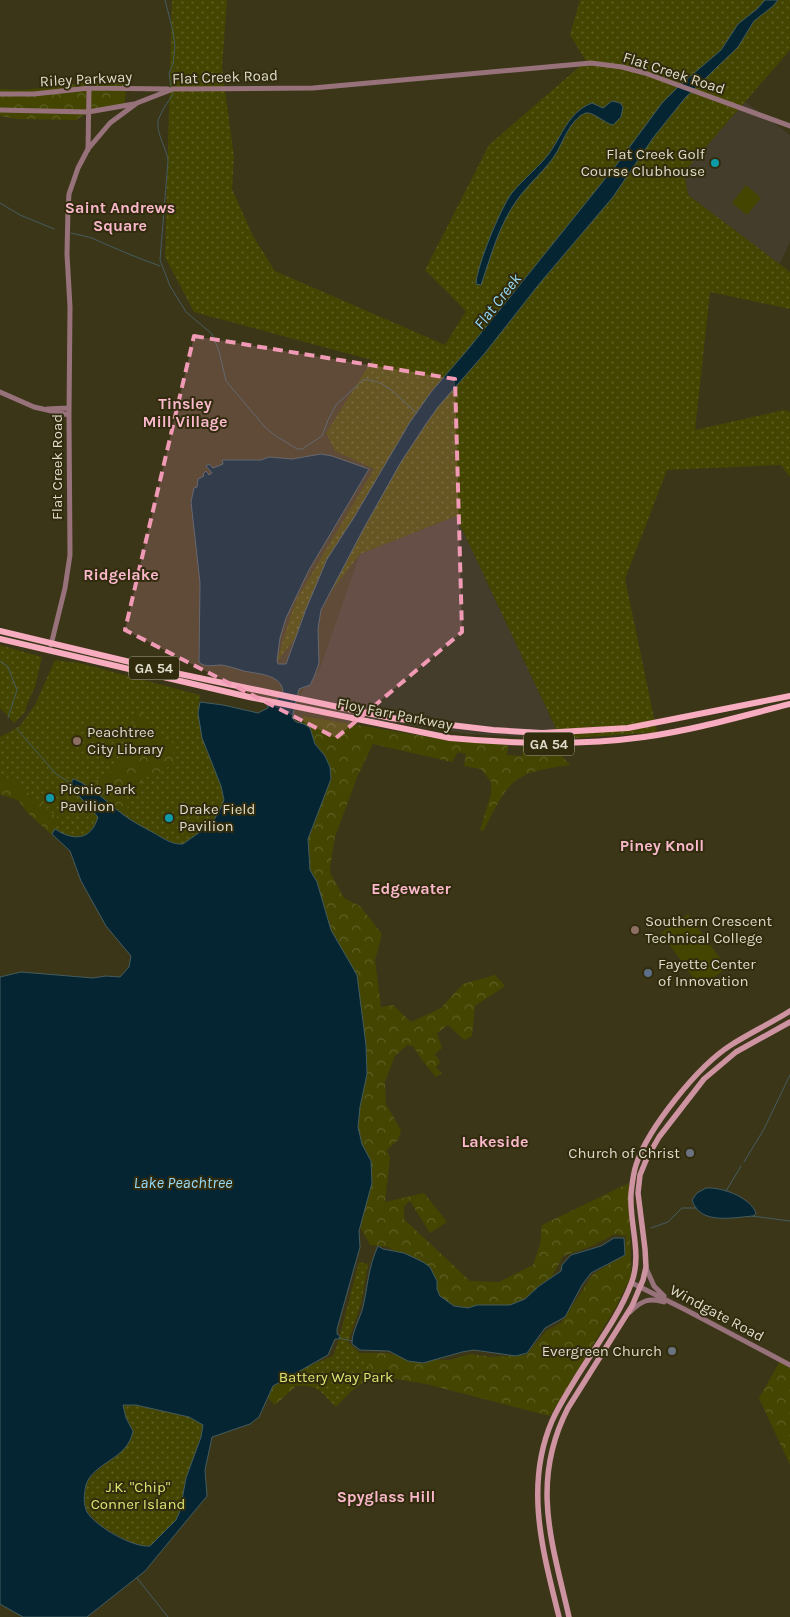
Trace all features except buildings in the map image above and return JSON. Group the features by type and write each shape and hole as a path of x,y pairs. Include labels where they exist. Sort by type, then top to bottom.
{"main road":[{"name":"Floy Farr Parkway","path":"0,631 50,648 266,701 450,738 545,744 645,737 714,723 790,704"},
{"name":"Floy Farr Parkway","path":"0,639 391,718 460,727 542,733 628,728 790,696"},
{"path":"559,1617 537,1509 538,1473 541,1454 556,1414 632,1283 636,1267 632,1206 632,1181 635,1166 652,1133 686,1086 707,1064 731,1045 790,1011"},
{"path":"569,1617 546,1511 546,1489 550,1456 561,1421 622,1322 640,1287 646,1267 638,1193 640,1175 659,1137 704,1078 736,1052 790,1022"}],"street":[{"name":"Flat Creek Road","path":"50,648 65,588 70,555 70,307 67,214 73,181 88,150 110,123 137,103 173,89 313,88 585,63 622,67 676,84 790,126"},
{"name":"Riley Parkway","path":"0,94 34,94 89,88 173,89"},
{"path":"88,150 89,88"},
{"name":"Riley Parkway","path":"0,110 88,112 137,103"},
{"path":"0,392 26,404 44,409 69,412"},
{"path":"646,1267 651,1281 658,1292 686,1310"},
{"name":"Windgate Road","path":"632,1283 790,1365"},
{"path":"622,1322 637,1304 648,1299 657,1300 686,1310"}],"highlighted area":[{"path":"194,336 455,379 462,632 336,738 125,630"}],"shaded area":[{"path":"744,101 790,135 790,242 779,265 688,195 684,172"},
{"path":"456,516 561,739 466,734 371,719 302,703 301,694 320,668 360,554"}],"green space":[{"name":"Flat Creek","path":"172,0 227,0 222,68 234,157 232,189 253,236 275,271 445,345 466,311 425,270 489,145 586,61 570,35 580,0 790,0 790,50 684,172 688,195 790,272 790,309 710,292 695,430 784,410 790,412 790,477 781,465 667,470 625,579 657,732 561,739 456,516 360,554 276,663 296,600 374,469 335,451 326,433 372,360 194,312 165,257"},
{"path":"102,81 126,85 125,103 115,107 88,112 76,120 17,119 0,116 0,89 23,90"},
{"path":"746,185 761,198 747,215 732,203"},
{"path":"0,645 42,657 35,687 25,712 14,723 0,708"},
{"path":"55,660 79,663 200,695 198,712 202,738 221,786 224,800 211,824 183,844 177,844 160,837 120,812 98,817 91,831 86,835 69,836 55,829 51,834 28,813 18,800 0,794 0,737 20,726 35,705"},
{"path":"137,712 141,713 155,732 176,745 173,751 173,763 164,770 143,779 137,791 127,797 128,818 87,785 111,772 125,759"},
{"path":"303,716 447,740 508,745 507,755 522,756 523,745 555,748 570,765 536,771 518,779 502,796 483,831 480,830 491,794 491,782 481,769 464,766 466,754 458,752 452,762 373,744 358,775 335,837 330,868 331,874 344,898 360,906 382,934 375,960 381,1007 393,1005 411,1022 441,1008 463,984 495,975 505,986 475,1006 472,1036 464,1040 448,1025 437,1033 442,1048 435,1054 440,1062 436,1068 442,1073 436,1077 413,1046 407,1045 395,1056 385,1082 386,1104 401,1130 398,1140 387,1150 390,1158 385,1202 424,1193 447,1222 430,1233 410,1201 404,1206 404,1219 470,1281 499,1282 533,1265 540,1244 542,1225 629,1183 631,1276 616,1307 550,1416 426,1384 377,1376 360,1353 387,1353 412,1359 449,1360 470,1354 492,1357 526,1355 546,1331 561,1323 593,1274 625,1255 626,1236 615,1234 592,1246 563,1256 546,1288 517,1314 444,1304 422,1268 388,1247 370,1245 357,1221 313,896 304,844"},
{"path":"0,773 30,794 60,820 51,834 28,813 18,800 0,794"},
{"path":"688,914 727,968 700,987 661,933"},
{"name":"Battery Way Park","path":"359,1262 368,1264 361,1304 348,1342 366,1359 377,1376 355,1389 336,1407 318,1390 309,1386 295,1386 287,1375 333,1356"},
{"path":"780,1361 790,1364 790,1465 759,1398"},
{"path":"287,1375 295,1386 275,1405 263,1393"},
{"name":"J.K. \"Chip\" Conner Island","path":"122,1405 136,1405 189,1417 204,1425 186,1478 180,1511 176,1520 150,1546 133,1544 100,1525 87,1511 85,1504 84,1497 88,1480 131,1438 130,1426"}],"water":[{"name":"Lake Peachtree","path":"765,0 778,0 754,21 738,47 685,98 653,138 613,197 540,283 485,353 438,407 401,462 321,610 318,629 319,663 310,685 299,689 292,718 296,722 310,728 315,744 325,756 330,767 331,779 308,839 310,870 317,882 331,930 357,975 366,1045 367,1074 358,1127 362,1144 371,1161 372,1183 359,1231 360,1247 337,1329 337,1334 340,1336 339,1339 335,1339 328,1355 273,1386 259,1417 250,1424 212,1437 205,1470 207,1496 145,1571 87,1617 23,1617 0,1604 0,977 21,972 93,978 106,976 120,977 129,967 131,956 106,926 81,881 70,851 52,834 55,829 68,836 86,835 95,825 98,817 72,788 72,780 74,779 99,794 137,824 168,841 183,844 211,824 224,800 221,786 202,738 198,713 200,702 258,713 268,708 268,704 276,700 283,692 282,686 274,678 224,665 206,666 199,662 200,583 191,502 198,479 204,476 203,474 206,471 209,475 212,473 206,466 209,464 213,468 223,464 222,460 261,460 269,457 292,459 321,454 369,469 309,570 286,618 280,638 277,661 278,664 286,664 327,559 353,519 410,422 431,392 469,348 617,164 662,103 721,50 738,24","holes":["123,1405 136,1405 189,1417 203,1425 201,1437 186,1478 180,1511 176,1520 150,1546 135,1544 107,1530 98,1524 87,1512 84,1502 86,1485 90,1477 118,1455 130,1441 133,1431 126,1418"]},
{"path":"612,101 620,103 623,107 621,117 613,125 589,113 581,115 572,124 553,159 522,194 505,220 481,285 476,284 480,264 490,238 511,194 548,155 566,125 577,112 592,103 603,108"},
{"path":"706,1188 720,1189 735,1194 748,1202 756,1213 754,1216 728,1218 710,1217 702,1214 692,1200 697,1193"},
{"path":"614,1238 624,1238 625,1255 591,1273 582,1285 565,1317 545,1328 527,1353 516,1356 474,1350 423,1363 408,1361 389,1351 360,1350 352,1344 353,1334 363,1307 372,1262 378,1246 383,1249 404,1253 423,1262 430,1267 437,1281 437,1289 440,1296 454,1306 468,1308 477,1305 510,1305 525,1299 539,1286 561,1271 562,1265 571,1255 601,1246"}],"waterway":[{"path":"165,0 175,46 173,64 169,73 171,87"},
{"path":"173,94 162,112 158,123 159,134 168,161 160,260 170,286 186,312 212,334 219,351 226,381 264,426 297,449 302,449 322,436 336,405 363,380 379,382 386,386 417,413"},
{"path":"0,203 20,215 54,229"},
{"path":"71,233 92,238 160,266"},
{"path":"0,661 8,667 17,690 8,718"},
{"path":"17,729 56,774 72,784"},
{"path":"744,1162 764,1129 790,1075"},
{"path":"726,1191 741,1166"},
{"path":"651,1228 668,1222 682,1208 696,1208"},
{"path":"752,1216 790,1221"},
{"path":"339,1338 352,1341"},
{"path":"137,1578 168,1617"}],"place":[{"name":"Flat Creek Golf Course Clubhouse","path":"715,163"},
{"name":"Peachtree City Library","path":"77,741"},
{"name":"Picnic Park Pavilion","path":"50,798"},
{"name":"Drake Field Pavilion","path":"169,818"},
{"name":"Southern Crescent Technical College","path":"635,930"},
{"name":"Fayette Center of Innovation","path":"648,973"},
{"name":"Church of Christ","path":"690,1153"},
{"name":"Evergreen Church","path":"672,1351"}],"district":[{"name":"Saint Andrews Square","path":"120,216"},
{"name":"Tinsley Mill Village","path":"185,412"},
{"name":"Ridgelake","path":"121,574"},
{"name":"Piney Knoll","path":"662,845"},
{"name":"Edgewater","path":"411,888"},
{"name":"Lakeside","path":"495,1141"},
{"name":"Spyglass Hill","path":"386,1496"}]}
